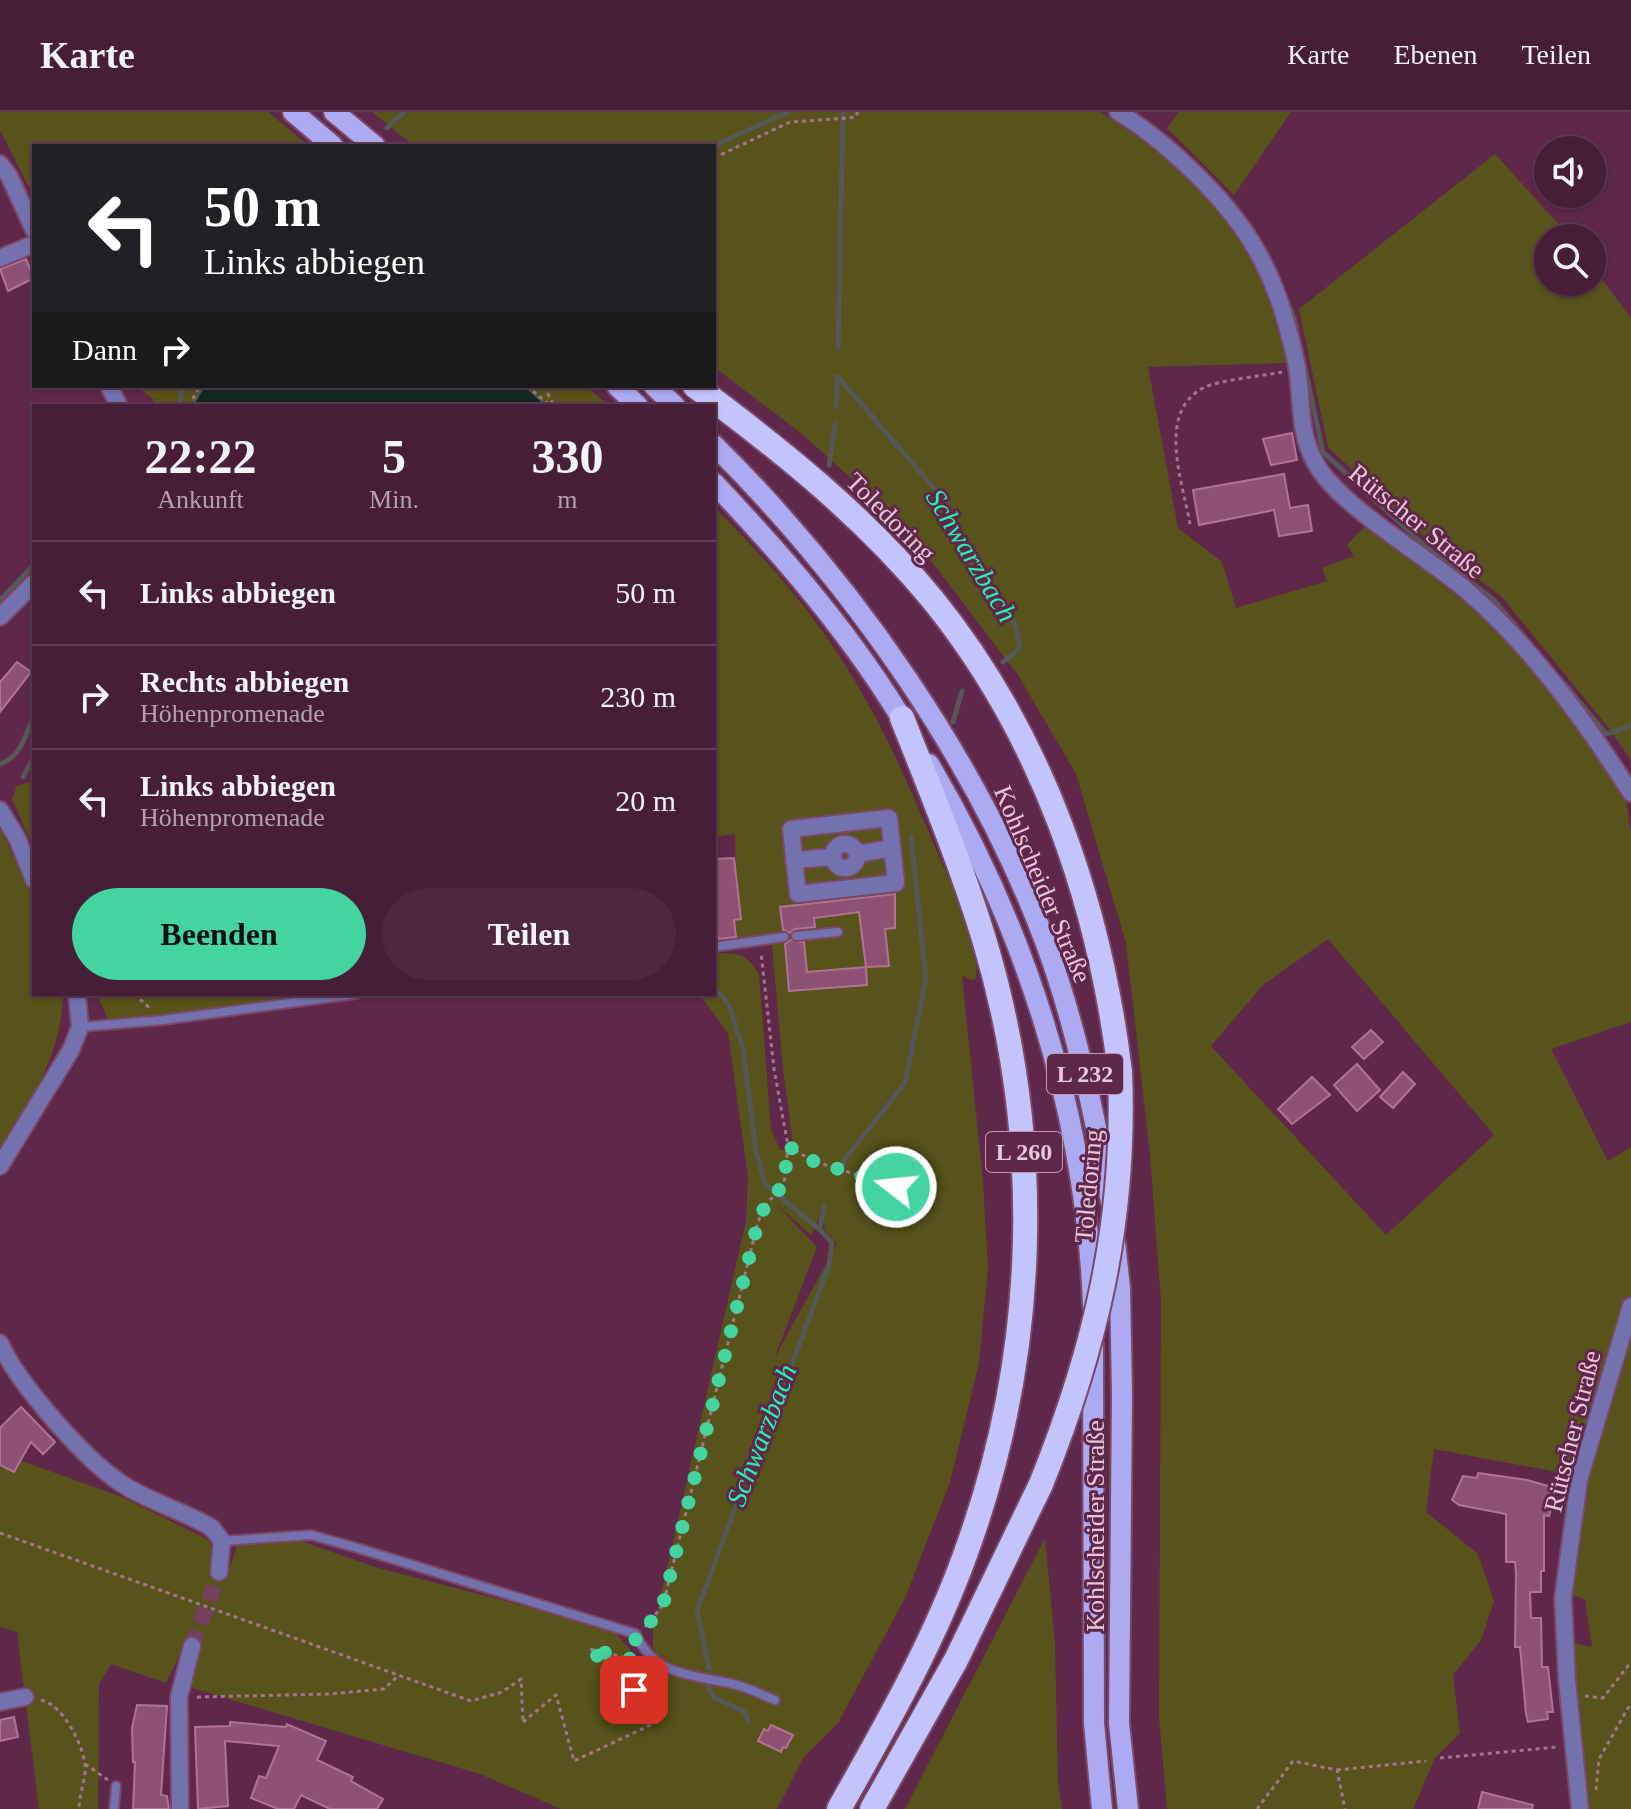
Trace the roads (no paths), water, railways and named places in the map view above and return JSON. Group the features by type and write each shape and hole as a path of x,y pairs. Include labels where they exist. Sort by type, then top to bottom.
{"highway":[{"name":"Toledoring","path":"698,388 801,470 869,530 933,601 987,678 1020,734 1053,802 1080,874 1109,988 1120,1072 1122,1129 1114,1232 1089,1350 1068,1417 1041,1484 956,1660 872,1809"},
{"name":"L 260","path":"839,1809 907,1687 965,1556 996,1459 1013,1380 1022,1313 1027,1223 1024,1130 1008,1040 988,955 954,851 902,718"}],"main road":[{"path":"293,112 331,144"},
{"path":"334,112 373,144"},
{"path":"619,388 636,404"},
{"path":"656,388 673,404"},
{"name":"Kohlscheider Straße","path":"716,447 828,573 942,733 1023,889 1065,999 1103,1161 1120,1288 1119,1723 1128,1809"},
{"name":"Kohlscheider Straße","path":"716,485 810,590 902,718 978,853 1022,955 1045,1026 1073,1144 1086,1223 1093,1302 1094,1723 1102,1809"}],"street":[{"name":"Rütscher Straße","path":"1118,112 1181,161 1228,211 1255,247 1285,314 1297,369 1303,433 1315,464 1339,493 1466,590 1501,623 1592,733 1631,793"},
{"path":"0,164 9,176 32,226"},
{"path":"0,258 32,245"},
{"path":"0,617 32,585"},
{"path":"0,810 17,838 32,875"},
{"path":"889,818 892,848 896,883 798,894 791,829 889,818"},
{"path":"794,860 832,857 837,866 848,868 855,863 857,854 892,848"},
{"path":"0,1166 71,1050 80,1027 77,996"},
{"name":"Rütscher Straße","path":"1580,1809 1563,1598 1579,1480 1631,1306"},
{"path":"0,1343 19,1379 115,1479 143,1496 212,1528 222,1541 219,1572"},
{"path":"180,1809 179,1697 192,1646"},
{"path":"0,1702 25,1697"}],"lane":[{"path":"796,936 838,932"},
{"path":"716,947 784,937"},
{"path":"80,1027 163,1020 341,996"},
{"path":"222,1541 311,1535 636,1634 641,1646 656,1663 692,1677 735,1684 775,1700"},
{"path":"114,1809 116,1786"}],"waterway":[{"path":"387,128 404,112"},
{"path":"716,145 788,112"},
{"name":"Schwarzbach","path":"838,348 843,112"},
{"path":"1287,301 1294,318 1323,452 1426,547 1494,600 1525,637"},
{"name":"Schwarzbach","path":"837,376 947,503 953,535 1016,626 1020,648 1003,662"},
{"path":"836,407 837,377"},
{"path":"179,404 182,388"},
{"path":"829,465 835,424"},
{"path":"0,600 32,567"},
{"path":"1565,684 1606,734 1631,726"},
{"name":"Schwarzbach","path":"953,722 962,691"},
{"path":"0,764 18,750 32,721"},
{"path":"23,777 32,761"},
{"name":"Schwarzbach","path":"844,1164 844,1160 905,1083 926,979 911,836"},
{"path":"716,989 729,1005 743,1048 756,1151 765,1184 819,1229"},
{"name":"Schwarzbach","path":"709,1668 697,1611 741,1492 748,1463 789,1372 829,1265 832,1243 820,1229 824,1207"},
{"name":"Schwarzbach","path":"709,1687 713,1697 745,1712 748,1722"}],"tunnel":[{"path":"192,1646 219,1572"}]}
